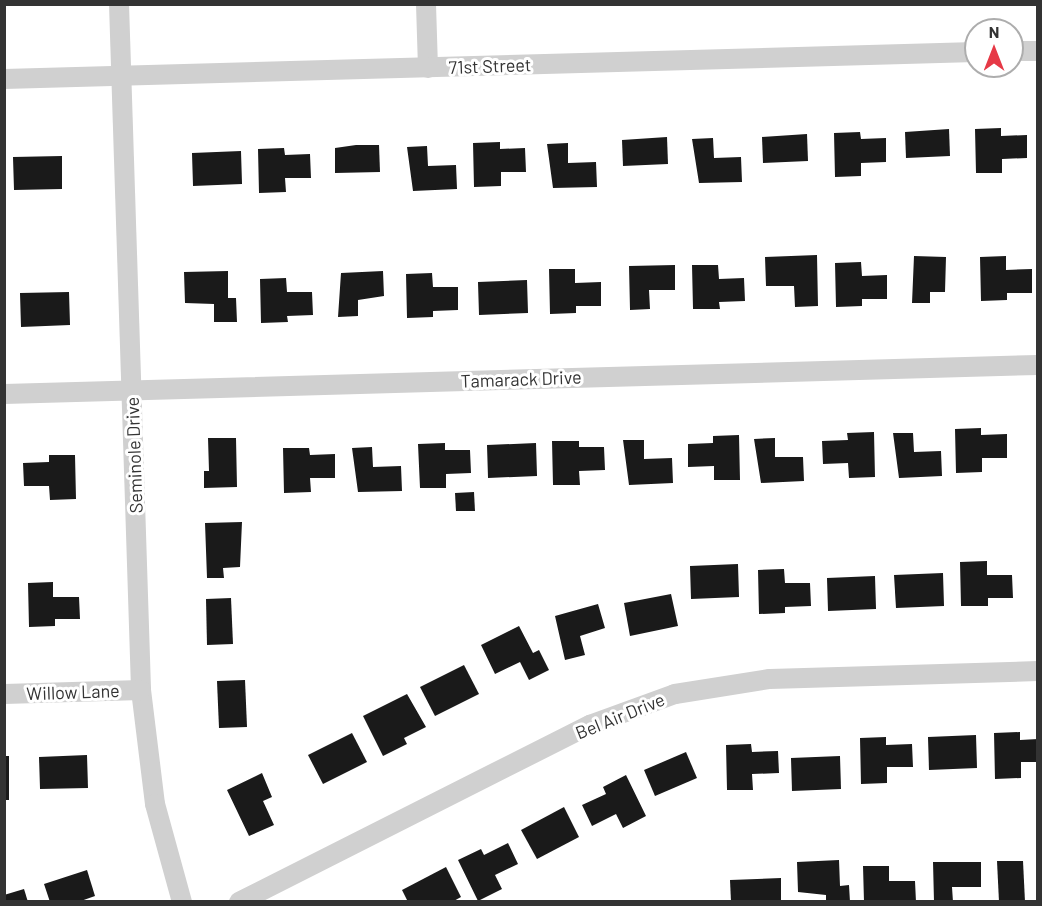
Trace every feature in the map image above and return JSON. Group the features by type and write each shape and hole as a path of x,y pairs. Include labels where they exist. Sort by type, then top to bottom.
{"street":[{"name":"Seminole Drive","path":"119,4 141,690 155,804 182,902"},
{"path":"426,4 428,68"},
{"name":"71st Street","path":"4,80 964,52"},
{"name":"Tamarack Drive","path":"4,394 1038,365"},
{"name":"Bel Air Drive","path":"239,902 590,725 675,694 770,679 1038,671"},
{"name":"Willow Lane","path":"4,694 141,690"}],"building":[{"path":"1001,128 1001,136 1027,135 1027,158 1002,159 1002,173 976,173 975,129"},
{"path":"949,129 950,156 906,158 905,132"},
{"path":"860,132 861,139 886,138 886,162 861,163 861,176 835,177 834,133"},
{"path":"807,134 808,161 763,163 762,137"},
{"path":"667,137 668,164 623,166 622,140"},
{"path":"713,138 714,158 741,157 742,182 699,183 692,139"},
{"path":"500,142 500,149 525,148 526,172 501,172 501,186 474,187 473,143"},
{"path":"568,143 568,163 596,162 597,187 553,188 547,144"},
{"path":"379,145 380,172 335,173 335,148"},
{"path":"427,146 428,166 456,165 457,189 413,191 407,147"},
{"path":"284,148 285,155 310,154 311,178 285,178 286,192 259,193 258,149"},
{"path":"241,151 242,184 193,186 192,153"},
{"path":"62,156 62,189 14,190 13,157"},
{"path":"817,255 818,306 795,307 794,286 766,286 765,257"},
{"path":"914,256 946,257 945,292 930,292 930,303 912,303"},
{"path":"1006,256 1006,270 1032,269 1032,293 1007,293 1007,300 981,301 980,257"},
{"path":"861,262 862,276 887,275 887,299 862,299 862,306 836,307 835,263"},
{"path":"675,265 675,290 649,290 650,309 630,310 629,266"},
{"path":"692,265 718,265 719,279 744,278 745,301 719,302 720,309 693,309"},
{"path":"549,269 575,269 575,283 601,282 601,306 576,306 576,313 550,314"},
{"path":"228,271 228,298 236,298 237,322 214,322 214,304 185,303 184,272"},
{"path":"383,271 384,296 358,300 358,316 338,317 341,273"},
{"path":"432,273 433,287 458,287 458,310 433,311 433,317 407,318 406,274"},
{"path":"286,278 287,292 312,292 313,315 287,316 288,322 261,323 260,279"},
{"path":"527,280 528,313 479,315 478,282"},
{"path":"69,292 70,325 21,327 20,293"},
{"path":"981,428 981,435 1007,434 1007,458 982,458 982,472 956,473 955,429"},
{"path":"874,432 875,477 849,478 848,463 823,464 822,441 848,440 847,433"},
{"path":"893,433 913,433 914,452 941,451 942,476 899,478"},
{"path":"739,435 740,480 714,480 714,466 688,467 688,444 713,443 713,436"},
{"path":"208,438 236,438 237,487 204,488 204,471 209,471"},
{"path":"775,438 775,457 803,457 804,481 761,483 754,439"},
{"path":"623,440 644,440 644,459 672,458 673,483 629,485"},
{"path":"552,441 579,441 579,447 604,447 605,470 579,471 580,485 553,485"},
{"path":"445,443 445,450 470,450 471,473 446,474 446,488 420,488 418,444"},
{"path":"536,443 537,476 488,478 487,445"},
{"path":"372,447 373,467 401,466 402,491 358,492 352,448"},
{"path":"283,448 309,448 310,455 335,454 335,478 310,478 311,492 284,493"},
{"path":"49,455 75,455 76,499 50,500 49,486 24,486 23,463 49,462"},
{"path":"474,492 475,511 456,511 455,493"},
{"path":"242,522 240,567 223,568 224,578 207,578 205,523"},
{"path":"987,561 987,575 1012,575 1013,598 988,598 988,606 961,606 960,562"},
{"path":"738,564 739,597 691,599 690,566"},
{"path":"784,569 785,583 810,583 811,606 785,607 785,613 759,614 758,570"},
{"path":"943,573 944,606 896,608 894,575"},
{"path":"875,576 876,609 828,611 827,578"},
{"path":"53,582 53,597 79,597 80,619 55,619 55,626 29,627 28,583"},
{"path":"671,594 678,626 630,636 624,603"},
{"path":"231,598 233,644 207,645 206,599"},
{"path":"598,604 605,628 580,636 585,655 565,660 555,616"},
{"path":"519,626 533,653 539,650 549,670 529,680 520,662 495,674 481,645"},
{"path":"464,665 479,694 435,716 420,687"},
{"path":"245,680 247,727 219,728 217,681"},
{"path":"407,694 426,727 404,738 407,744 383,756 363,716"},
{"path":"1020,732 1020,740 1038,739 1038,762 1021,762 1021,778 995,779 994,733"},
{"path":"352,733 367,762 323,784 308,755"},
{"path":"976,735 977,768 929,770 928,737"},
{"path":"886,737 886,745 912,744 913,767 887,767 887,783 861,784 860,738"},
{"path":"751,744 752,752 778,751 779,773 752,774 753,790 727,790 726,745"},
{"path":"686,752 697,778 655,796 644,770"},
{"path":"87,755 88,788 40,789 39,757"},
{"path":"4,756 9,756 9,800 4,800"},
{"path":"840,756 841,789 792,791 791,758"},
{"path":"262,773 272,797 263,801 274,825 249,836 227,790"},
{"path":"626,775 646,816 623,828 616,814 592,826 582,805 606,794 603,787"},
{"path":"564,807 579,837 537,859 521,830"},
{"path":"508,843 518,864 495,875 502,889 478,901 458,860 481,849 484,855"},
{"path":"839,860 840,886 849,885 850,902 826,902 826,895 798,892 797,862"},
{"path":"997,861 1023,861 1025,902 999,902"},
{"path":"933,862 981,862 981,887 952,887 953,902 934,902"},
{"path":"863,866 889,866 889,881 915,881 916,902 864,902"},
{"path":"446,867 461,897 452,902 408,902 402,890"},
{"path":"87,870 95,896 78,902 50,902 44,884"},
{"path":"781,878 781,902 731,902 730,880"},
{"path":"24,889 28,902 4,902 4,895"}]}
